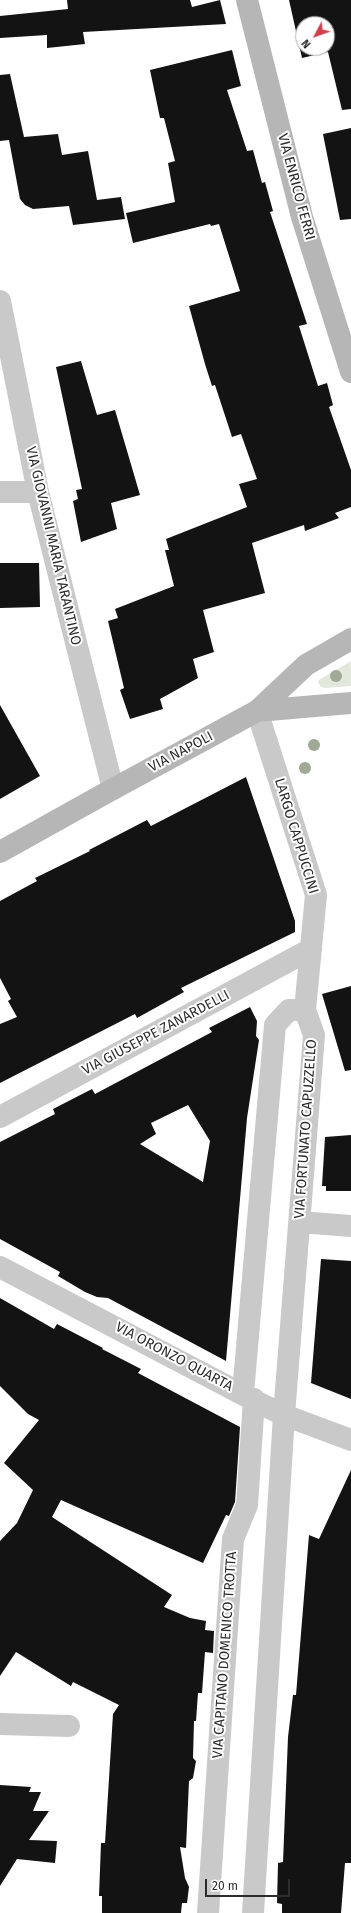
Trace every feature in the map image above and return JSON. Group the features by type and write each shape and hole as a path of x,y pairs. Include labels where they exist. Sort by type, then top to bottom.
{"street":[{"name":"VIA ENRICO FERRI","path":"247,0 302,216 351,372"},
{"name":"VIA GIOVANNI MARIA TARANTINO","path":"0,301 38,492 113,789"},
{"path":"0,492 38,492"},
{"name":"VIA NAPOLI","path":"0,852 113,789 257,712 306,665 351,639"},
{"path":"257,712 351,703"},
{"name":"LARGO CAPPUCCINI","path":"257,712 316,895 305,1010"},
{"name":"VIA GIUSEPPE ZANARDELLI","path":"0,1117 311,949"},
{"path":"248,1396 275,1025 289,1010 305,1010"},
{"name":"VIA FORTUNATO CAPUZZELLO","path":"284,1415 314,1035 305,1010"},
{"path":"300,1222 351,1226"},
{"name":"VIA ORONZO QUARTA","path":"0,1267 284,1415 351,1440"},
{"name":"VIA CAPITANO DOMENICO TROTTA","path":"208,1913 233,1540 247,1506 248,1396"},
{"path":"254,1913 284,1415"},
{"path":"0,1724 69,1726"}],"shaded area":[{"path":"351,661 351,686 321,687 318,682 319,680"}],"building":[{"path":"67,0 190,0 192,7 220,0 226,24 83,32 85,44 47,48 47,35 0,38 0,16 68,9"},
{"path":"289,0 351,0 351,109 342,110 329,56 335,56 335,16 295,16 295,27"},
{"path":"232,50 241,86 227,90 247,151 253,150 262,183 265,182 273,211 270,212 307,324 299,326 318,386 327,383 333,405 329,407 351,470 351,507 335,513 339,518 305,531 304,525 252,543 265,593 203,610 214,652 193,659 198,678 160,699 163,709 130,719 120,690 124,688 108,621 118,618 115,609 174,586 165,550 169,550 166,539 247,507 239,484 257,479 241,434 232,437 215,385 212,386 189,306 240,291 219,224 211,226 210,224 133,243 126,213 175,202 168,163 175,161 164,118 160,118 150,70"},
{"path":"10,74 24,137 58,134 62,155 88,151 97,200 121,197 125,219 73,225 69,206 33,209 25,205 20,199 9,140 0,141 0,75"},
{"path":"351,128 351,219 340,220 323,134"},
{"path":"81,361 97,415 115,410 140,495 111,503 117,529 81,542 73,501 78,499 76,490 82,489 56,367"},
{"path":"0,563 39,563 40,607 0,608"},
{"path":"0,705 40,776 0,799"},
{"path":"246,777 295,921 295,932 181,988 184,992 137,1018 135,1014 0,1083 0,1024 17,1017 8,1001 11,999 0,978 0,901 37,881 35,878 90,851 89,850 147,820 151,826"},
{"path":"351,986 351,1070 345,1071 322,994"},
{"path":"250,1007 257,1021 256,1036 259,1040 247,1118 226,1361 108,1298 97,1297 85,1292 58,1276 60,1272 0,1239 0,1142 55,1114 53,1109 92,1089 95,1094 212,1032 209,1028","holes":["188,1105 210,1141 203,1182 140,1144 156,1134 151,1123"]},
{"path":"351,1135 351,1191 326,1191 326,1186 322,1186 325,1137"},
{"path":"321,1259 351,1261 351,1399 311,1383"},
{"path":"0,1298 54,1329 57,1324 103,1348 102,1349 141,1369 138,1373 240,1427 235,1502 229,1516 226,1515 203,1563 61,1500 52,1517 172,1595 164,1607 190,1618 206,1621 205,1630 214,1631 213,1653 205,1652 202,1693 198,1693 196,1721 194,1721 193,1758 196,1761 193,1778 189,1781 186,1848 180,1847 185,1878 189,1887 187,1903 182,1903 181,1913 102,1913 102,1896 99,1896 101,1843 105,1843 113,1714 119,1705 73,1682 71,1686 16,1652 0,1676 0,1541 17,1523 33,1490 4,1463 39,1420 28,1414 0,1386"},
{"path":"351,1470 351,1863 345,1863 341,1913 282,1913 282,1904 277,1903 278,1863 283,1862 288,1737 293,1695 296,1695 309,1535 319,1539"},
{"path":"0,1785 31,1787 29,1792 41,1792 33,1811 49,1811 29,1840 57,1841 55,1863 17,1859 0,1886"}]}
